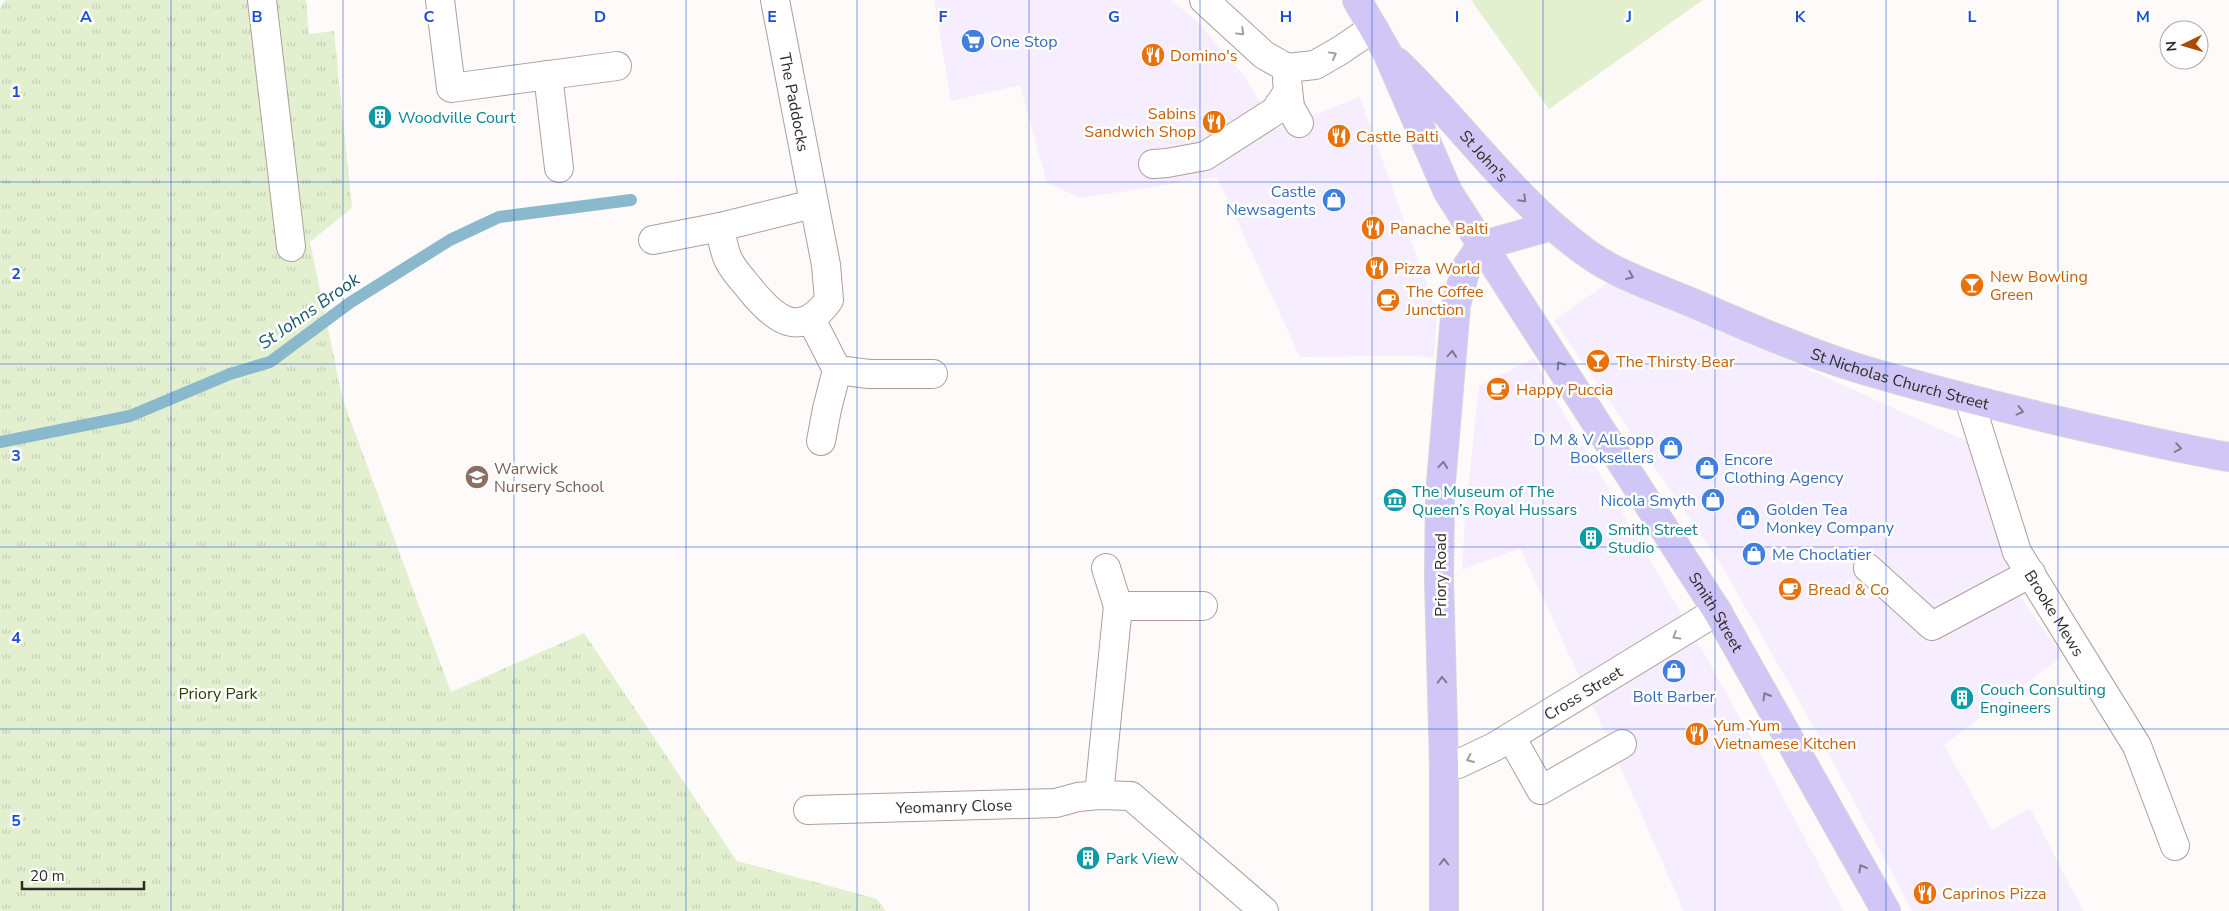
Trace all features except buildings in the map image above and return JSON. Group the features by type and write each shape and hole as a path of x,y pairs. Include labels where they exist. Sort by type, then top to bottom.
{"main road":[{"name":"St John's","path":"1357,0 1387,52 1448,192 1481,246"},
{"name":"St John's","path":"1387,52 1421,84 1513,189 1551,226 1586,253"},
{"path":"1481,246 1551,226"},
{"name":"Smith Street","path":"1481,246 1592,413 1717,611 1886,911"},
{"name":"Priory Road","path":"1444,911 1444,766 1439,579 1440,494 1456,305 1466,268 1481,246"},
{"name":"St Nicholas Church Street","path":"1586,253 1613,268 1772,337 1853,366 1969,399 2159,445 2229,457"}],"street":[{"path":"262,0 291,247"},
{"path":"440,0 451,88 617,66"},
{"name":"The Paddocks","path":"775,0 826,265 829,300 811,319"},
{"path":"1204,0 1264,55 1287,81 1290,107 1299,123"},
{"path":"1153,164 1205,156 1275,111 1287,81 1341,50 1373,28"},
{"path":"548,75 559,168"},
{"path":"653,240 720,227 813,204"},
{"path":"720,227 728,260 764,307 775,316 787,320 799,322 811,319 838,370 827,409 821,441"},
{"path":"838,370 869,374 934,374"},
{"name":"Brooke Mews","path":"1969,399 2017,552 2137,746 2175,846"},
{"path":"1100,795 1118,606 1106,568"},
{"path":"1868,568 1932,626 2031,573"},
{"path":"1118,606 1203,606"},
{"name":"Cross Street","path":"1444,766 1458,764 1511,737 1717,611"},
{"path":"1511,737 1541,790 1622,744"},
{"name":"Yeomanry Close","path":"808,810 1056,803 1078,797 1100,795 1131,796 1264,911"}],"shaded area":[{"path":"934,0 1171,0 1196,20 1244,76 1276,129 1360,97 1437,313 1434,358 1415,356 1300,357 1217,177 1081,198 1047,183 1020,85 951,101"},
{"path":"1612,280 1968,442 2012,586 2063,656 1944,745 1992,830 2030,808 2083,911 1912,911 1823,743 1720,563 1554,320"},
{"path":"1534,358 1555,398 1696,639 1764,761 1843,911 1684,911 1520,548 1462,570 1465,519 1479,386"}],"green space":[{"name":"Priory Park","path":"5,0 306,0 309,34 334,31 352,208 310,242 343,400 451,692 584,633 737,861 877,899 886,911 0,911 0,7"},
{"path":"1471,0 1703,0 1549,109"}],"waterway":[{"name":"St Johns Brook","path":"0,442 130,416 230,374 270,362 351,302 450,240 499,217 631,200"}],"place":[{"name":"One Stop","path":"973,41"},
{"name":"Domino's","path":"1153,55"},
{"name":"Woodville Court","path":"380,117"},
{"name":"Sabins Sandwich Shop","path":"1214,122"},
{"name":"Castle Balti","path":"1339,136"},
{"name":"Castle Newsagents","path":"1334,200"},
{"name":"Panache Balti","path":"1373,228"},
{"name":"Pizza World","path":"1377,268"},
{"name":"New Bowling Green","path":"1972,285"},
{"name":"The Coffee Junction","path":"1388,300"},
{"name":"The Thirsty Bear","path":"1598,361"},
{"name":"Happy Puccia","path":"1498,389"},
{"name":"D M & V Allsopp Booksellers","path":"1671,448"},
{"name":"Encore Clothing Agency","path":"1707,468"},
{"name":"Warwick Nursery School","path":"477,477"},
{"name":"The Museum of The Queen’s Royal Hussars","path":"1395,500"},
{"name":"Nicola Smyth","path":"1713,500"},
{"name":"Golden Tea Monkey Company","path":"1748,518"},
{"name":"Smith Street Studio","path":"1591,538"},
{"name":"Me Choclatier","path":"1754,554"},
{"name":"Bread & Co","path":"1790,589"},
{"name":"Bolt Barber","path":"1674,671"},
{"name":"Couch Consulting Engineers","path":"1962,698"},
{"name":"Yum Yum Vietnamese Kitchen","path":"1697,734"},
{"name":"Park View","path":"1088,858"},
{"name":"Caprinos Pizza","path":"1925,893"}]}
